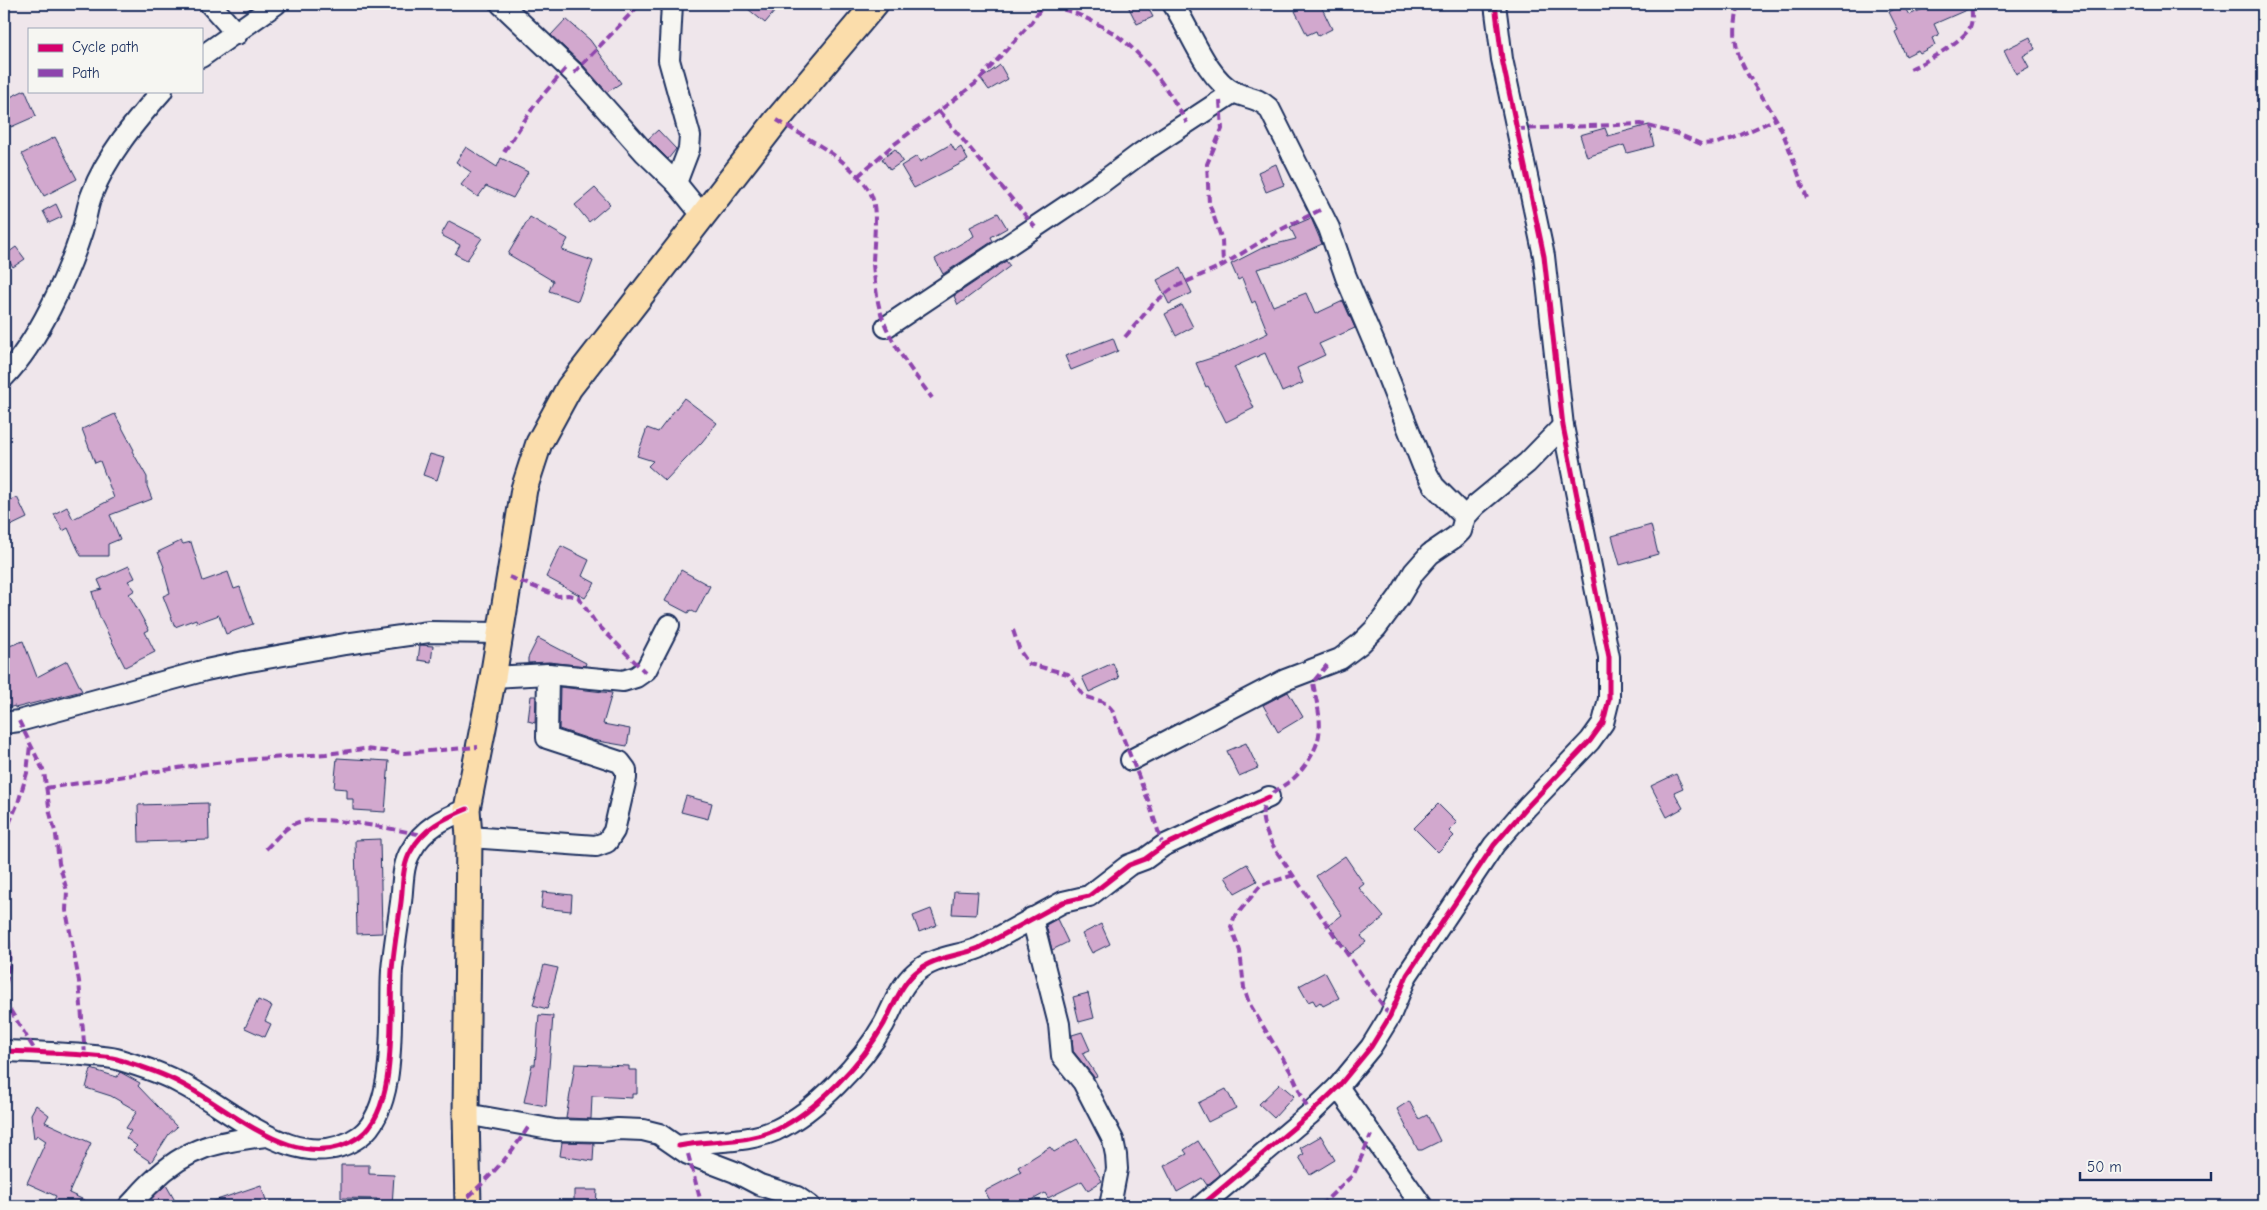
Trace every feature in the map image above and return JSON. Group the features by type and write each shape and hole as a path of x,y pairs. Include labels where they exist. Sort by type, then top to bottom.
{"main road":[{"path":"468,1206 466,1114 469,837 467,809 493,677 524,489 539,443 568,388 777,120 876,4"}],"street":[{"path":"210,4 237,34"},
{"path":"202,56 237,34 276,4"},
{"path":"501,4 574,73 645,153 676,183 702,216"},
{"path":"672,4 669,60 690,136 689,149 676,183"},
{"path":"1173,4 1210,69 1234,92 1260,100 1269,108 1329,228 1346,277 1378,352 1422,466 1434,486 1465,517"},
{"path":"1201,1206 1310,1114 1338,1087 1371,1047 1390,1016 1407,975 1494,845 1527,807 1590,741 1603,723 1609,699 1609,657 1562,426 1544,256 1502,59 1495,4"},
{"path":"4,377 28,349 66,274 82,231 92,195 111,155 161,92"},
{"path":"886,327 1102,183 1141,153 1234,92"},
{"path":"1131,760 1285,680 1340,659 1376,628 1420,565 1430,554 1461,531 1465,517 1531,459 1562,426"},
{"path":"493,677 548,674 623,681 636,677 646,670 669,625"},
{"path":"4,723 19,722 206,670 345,644 429,632 499,633"},
{"path":"469,837 596,846 606,842 614,832 626,770 620,762 547,738 548,674"},
{"path":"678,1146 747,1140 776,1130 790,1122 814,1105 864,1054 909,979 916,972 938,959 966,954 1069,899 1089,896 1129,865 1145,858 1163,846 1269,796"},
{"path":"4,1051 59,1052 119,1059 180,1082 266,1136 311,1150 331,1148 360,1136 380,1111 389,1068 392,969 405,870 410,851 422,835 443,819 467,809"},
{"path":"1032,918 1059,1024 1062,1056 1083,1082 1113,1140 1117,1169 1110,1206"},
{"path":"1338,1087 1422,1206"},
{"path":"466,1114 555,1130 601,1132 618,1129 643,1130 659,1134 688,1154 735,1172 760,1185 797,1197 810,1206"},
{"path":"129,1206 153,1180 182,1156 208,1146 238,1139 266,1136"}],"building":[{"path":"742,4 781,4 765,23"},
{"path":"1127,4 1146,4 1153,17 1137,24"},
{"path":"1295,4 1320,4 1332,29 1318,36 1316,31 1307,35 1295,11 1298,10"},
{"path":"1935,4 1980,4 1934,24 1939,35 1932,38 1935,45 1920,53 1918,50 1906,56 1895,32 1898,30 1889,12 1903,5 1909,15"},
{"path":"566,19 590,40 621,83 607,92 583,65 551,35"},
{"path":"2030,37 2035,49 2023,56 2029,67 2016,74 2004,50"},
{"path":"1000,65 1008,79 989,90 981,79"},
{"path":"25,90 36,116 11,127 4,110 4,100"},
{"path":"1649,125 1654,146 1627,153 1624,145 1587,157 1580,135 1605,128 1608,136"},
{"path":"658,130 676,149 668,159 648,139"},
{"path":"55,137 77,179 44,196 22,154"},
{"path":"951,144 955,151 961,147 968,160 914,188 901,166 917,156 920,162"},
{"path":"466,147 497,167 501,158 528,172 513,198 486,186 478,197 461,185 471,172 456,162"},
{"path":"895,149 903,161 890,170 882,159"},
{"path":"1276,164 1284,185 1266,192 1258,172"},
{"path":"595,188 610,204 589,222 575,205"},
{"path":"56,204 62,217 49,223 43,211"},
{"path":"998,213 1007,228 991,237 993,241 943,274 935,259 974,236 970,227"},
{"path":"530,217 568,239 562,250 593,261 578,301 549,291 553,281 508,254"},
{"path":"1311,218 1322,244 1283,262 1257,269 1273,306 1306,293 1315,314 1343,301 1355,328 1319,344 1325,355 1297,368 1303,383 1282,392 1265,353 1234,367 1254,408 1226,422 1208,386 1206,387 1196,363 1224,354 1268,333 1255,301 1252,303 1242,278 1238,280 1231,264 1264,247 1296,239 1290,227"},
{"path":"449,221 482,238 467,260 455,254 460,245 441,235"},
{"path":"16,247 25,259 13,267 5,255"},
{"path":"1006,261 1010,266 958,305 954,296"},
{"path":"1180,268 1192,293 1169,304 1157,280"},
{"path":"1182,305 1193,327 1176,336 1165,314"},
{"path":"1113,338 1118,351 1071,370 1065,356"},
{"path":"684,398 717,423 702,442 665,481 648,466 653,461 637,456 647,428 658,432"},
{"path":"115,414 134,450 132,451 147,477 147,486 152,499 110,515 120,539 108,544 108,556 81,556 68,528 63,531 54,514 67,507 73,519 114,498 100,461 95,463 82,429"},
{"path":"430,454 444,458 437,480 423,475"},
{"path":"17,497 27,518 4,529 4,503"},
{"path":"1651,525 1658,554 1620,565 1612,536"},
{"path":"181,541 183,544 191,542 203,581 228,572 234,589 240,587 253,624 226,634 219,615 197,623 196,619 175,627 163,596 170,593 164,567 158,552"},
{"path":"561,546 589,560 582,576 595,583 585,598 546,577"},
{"path":"129,566 135,578 128,581 135,590 129,594 149,630 145,632 155,652 125,667 100,618 92,592 102,589 98,580"},
{"path":"681,570 710,586 696,613 690,610 688,613 665,601"},
{"path":"538,638 586,663 585,666 549,662 528,663 528,658"},
{"path":"23,641 37,677 67,661 82,691 4,709 4,648"},
{"path":"420,645 433,646 431,662 418,660"},
{"path":"1113,663 1119,678 1089,692 1082,677"},
{"path":"560,687 612,693 603,724 630,729 627,746 592,740 559,729"},
{"path":"1288,692 1303,717 1278,732 1263,705"},
{"path":"531,696 536,696 535,723 528,721"},
{"path":"1246,743 1258,768 1239,776 1227,751"},
{"path":"337,758 389,761 385,812 353,810 353,799 347,799 347,789 334,788"},
{"path":"1676,774 1683,788 1674,792 1683,808 1667,817 1651,786"},
{"path":"686,796 712,803 708,819 681,812"},
{"path":"208,803 209,840 139,842 138,805"},
{"path":"1438,804 1457,823 1449,831 1454,836 1438,852 1414,828"},
{"path":"380,839 382,933 357,934 355,840"},
{"path":"1345,856 1364,884 1359,888 1384,917 1361,936 1366,942 1350,954 1329,925 1342,915 1316,876"},
{"path":"1247,864 1257,881 1235,893 1225,877"},
{"path":"954,891 978,892 976,915 952,914"},
{"path":"543,892 572,895 571,911 541,908"},
{"path":"931,909 937,925 919,932 913,916"},
{"path":"1057,919 1068,942 1052,950 1046,925"},
{"path":"1101,924 1110,944 1092,953 1082,934"},
{"path":"544,965 558,968 547,1009 533,1005"},
{"path":"1325,972 1339,998 1323,1006 1320,1002 1316,1005 1313,1000 1308,1002 1299,986"},
{"path":"1088,993 1094,1018 1079,1022 1073,997"},
{"path":"258,1000 272,1006 265,1021 271,1024 265,1037 245,1028"},
{"path":"539,1015 553,1016 546,1106 524,1102 532,1065 535,1065"},
{"path":"1082,1032 1090,1050 1082,1053 1097,1076 1094,1077 1073,1051 1072,1035"},
{"path":"575,1064 629,1066 629,1070 637,1070 637,1094 632,1094 632,1098 592,1096 591,1119 566,1118"},
{"path":"91,1069 117,1077 120,1072 140,1083 138,1086 177,1127 169,1134 151,1162 133,1150 137,1146 126,1138 131,1131 126,1128 137,1111 111,1096 86,1088"},
{"path":"1280,1084 1294,1096 1274,1118 1259,1104"},
{"path":"1226,1089 1236,1108 1208,1122 1198,1103"},
{"path":"1409,1101 1419,1119 1427,1115 1440,1141 1422,1150 1418,1150 1397,1109"},
{"path":"36,1105 49,1115 45,1122 91,1143 69,1193 97,1206 51,1206 56,1196 27,1183 46,1141 37,1135 34,1139 31,1114"},
{"path":"1321,1136 1335,1160 1310,1175 1299,1157 1304,1154 1300,1148"},
{"path":"1077,1139 1102,1181 1088,1190 1082,1181 1048,1198 1045,1193 1021,1206 993,1206 985,1191 1021,1172 1018,1167 1050,1147 1054,1152"},
{"path":"1198,1141 1220,1175 1207,1185 1202,1178 1177,1192 1164,1166 1187,1154 1184,1150"},
{"path":"562,1142 594,1143 593,1161 560,1156"},
{"path":"341,1165 369,1165 369,1174 394,1175 392,1206 377,1205 377,1199 341,1198"},
{"path":"166,1185 178,1206 145,1206 155,1195"},
{"path":"261,1185 268,1206 206,1206 205,1204"},
{"path":"574,1190 597,1190 596,1206 574,1206"}],"marked path":[{"path":"574,73 640,4"},
{"path":"858,176 892,146 975,84 1031,23 1044,4"},
{"path":"1053,4 1058,8 1077,14 1102,26 1130,46 1162,83 1187,123"},
{"path":"1739,4 1735,39 1738,53 1743,66 1781,129 1807,198"},
{"path":"1910,69 1943,51 1966,33 1972,21 1971,4"},
{"path":"504,152 536,103 568,66"},
{"path":"1220,101 1222,129 1207,164 1209,203 1222,240 1223,265"},
{"path":"939,111 1035,227"},
{"path":"1517,129 1641,124 1678,134 1701,144 1717,143 1734,138 1776,119"},
{"path":"777,120 840,160 851,169 870,192 873,199 875,217 873,269 882,316 900,353 932,398"},
{"path":"1125,337 1154,303 1173,288 1223,265 1278,231 1320,210"},
{"path":"509,577 558,596 578,597 595,622 645,672"},
{"path":"1013,630 1020,651 1029,664 1068,674 1084,696 1103,702 1112,710 1148,800 1163,846"},
{"path":"1327,665 1313,682 1320,720 1319,735 1315,748 1308,762 1298,774 1273,793 1265,802 1263,809 1264,824 1269,839 1277,852 1390,1016"},
{"path":"19,721 44,772 50,813 56,835 59,863 67,891 66,910 79,981 85,1055"},
{"path":"4,835 18,803 27,773 30,745"},
{"path":"46,788 243,760 326,754 364,749 404,753 478,747"},
{"path":"266,849 294,824 311,820 342,821 422,835"},
{"path":"4,845 6,858 4,889"},
{"path":"1294,875 1261,885 1234,918 1231,927 1240,951 1244,988 1249,1003 1292,1074 1310,1114"},
{"path":"4,905 9,947 9,967 4,987"},
{"path":"4,1000 36,1052"},
{"path":"468,1197 501,1164 529,1126"},
{"path":"1320,1206 1354,1174 1371,1135"},
{"path":"688,1154 702,1206"}],"cycle path":[{"path":"1201,1206 1310,1114 1338,1087 1371,1047 1390,1016 1407,975 1494,845 1527,807 1590,741 1603,723 1609,699 1609,657 1563,426 1544,256 1502,59 1495,4"},
{"path":"679,1146 752,1137 776,1130 791,1122 807,1111 851,1070 875,1039 905,984 922,967 938,960 979,948 1063,902 1089,896 1129,865 1145,859 1163,846 1269,797"},
{"path":"4,1051 60,1053 117,1059 173,1079 244,1123 290,1145 314,1150 337,1147 360,1136 372,1122 381,1104 386,1082 391,1034 392,970 406,863 416,843 428,830 443,820 467,809"}]}
